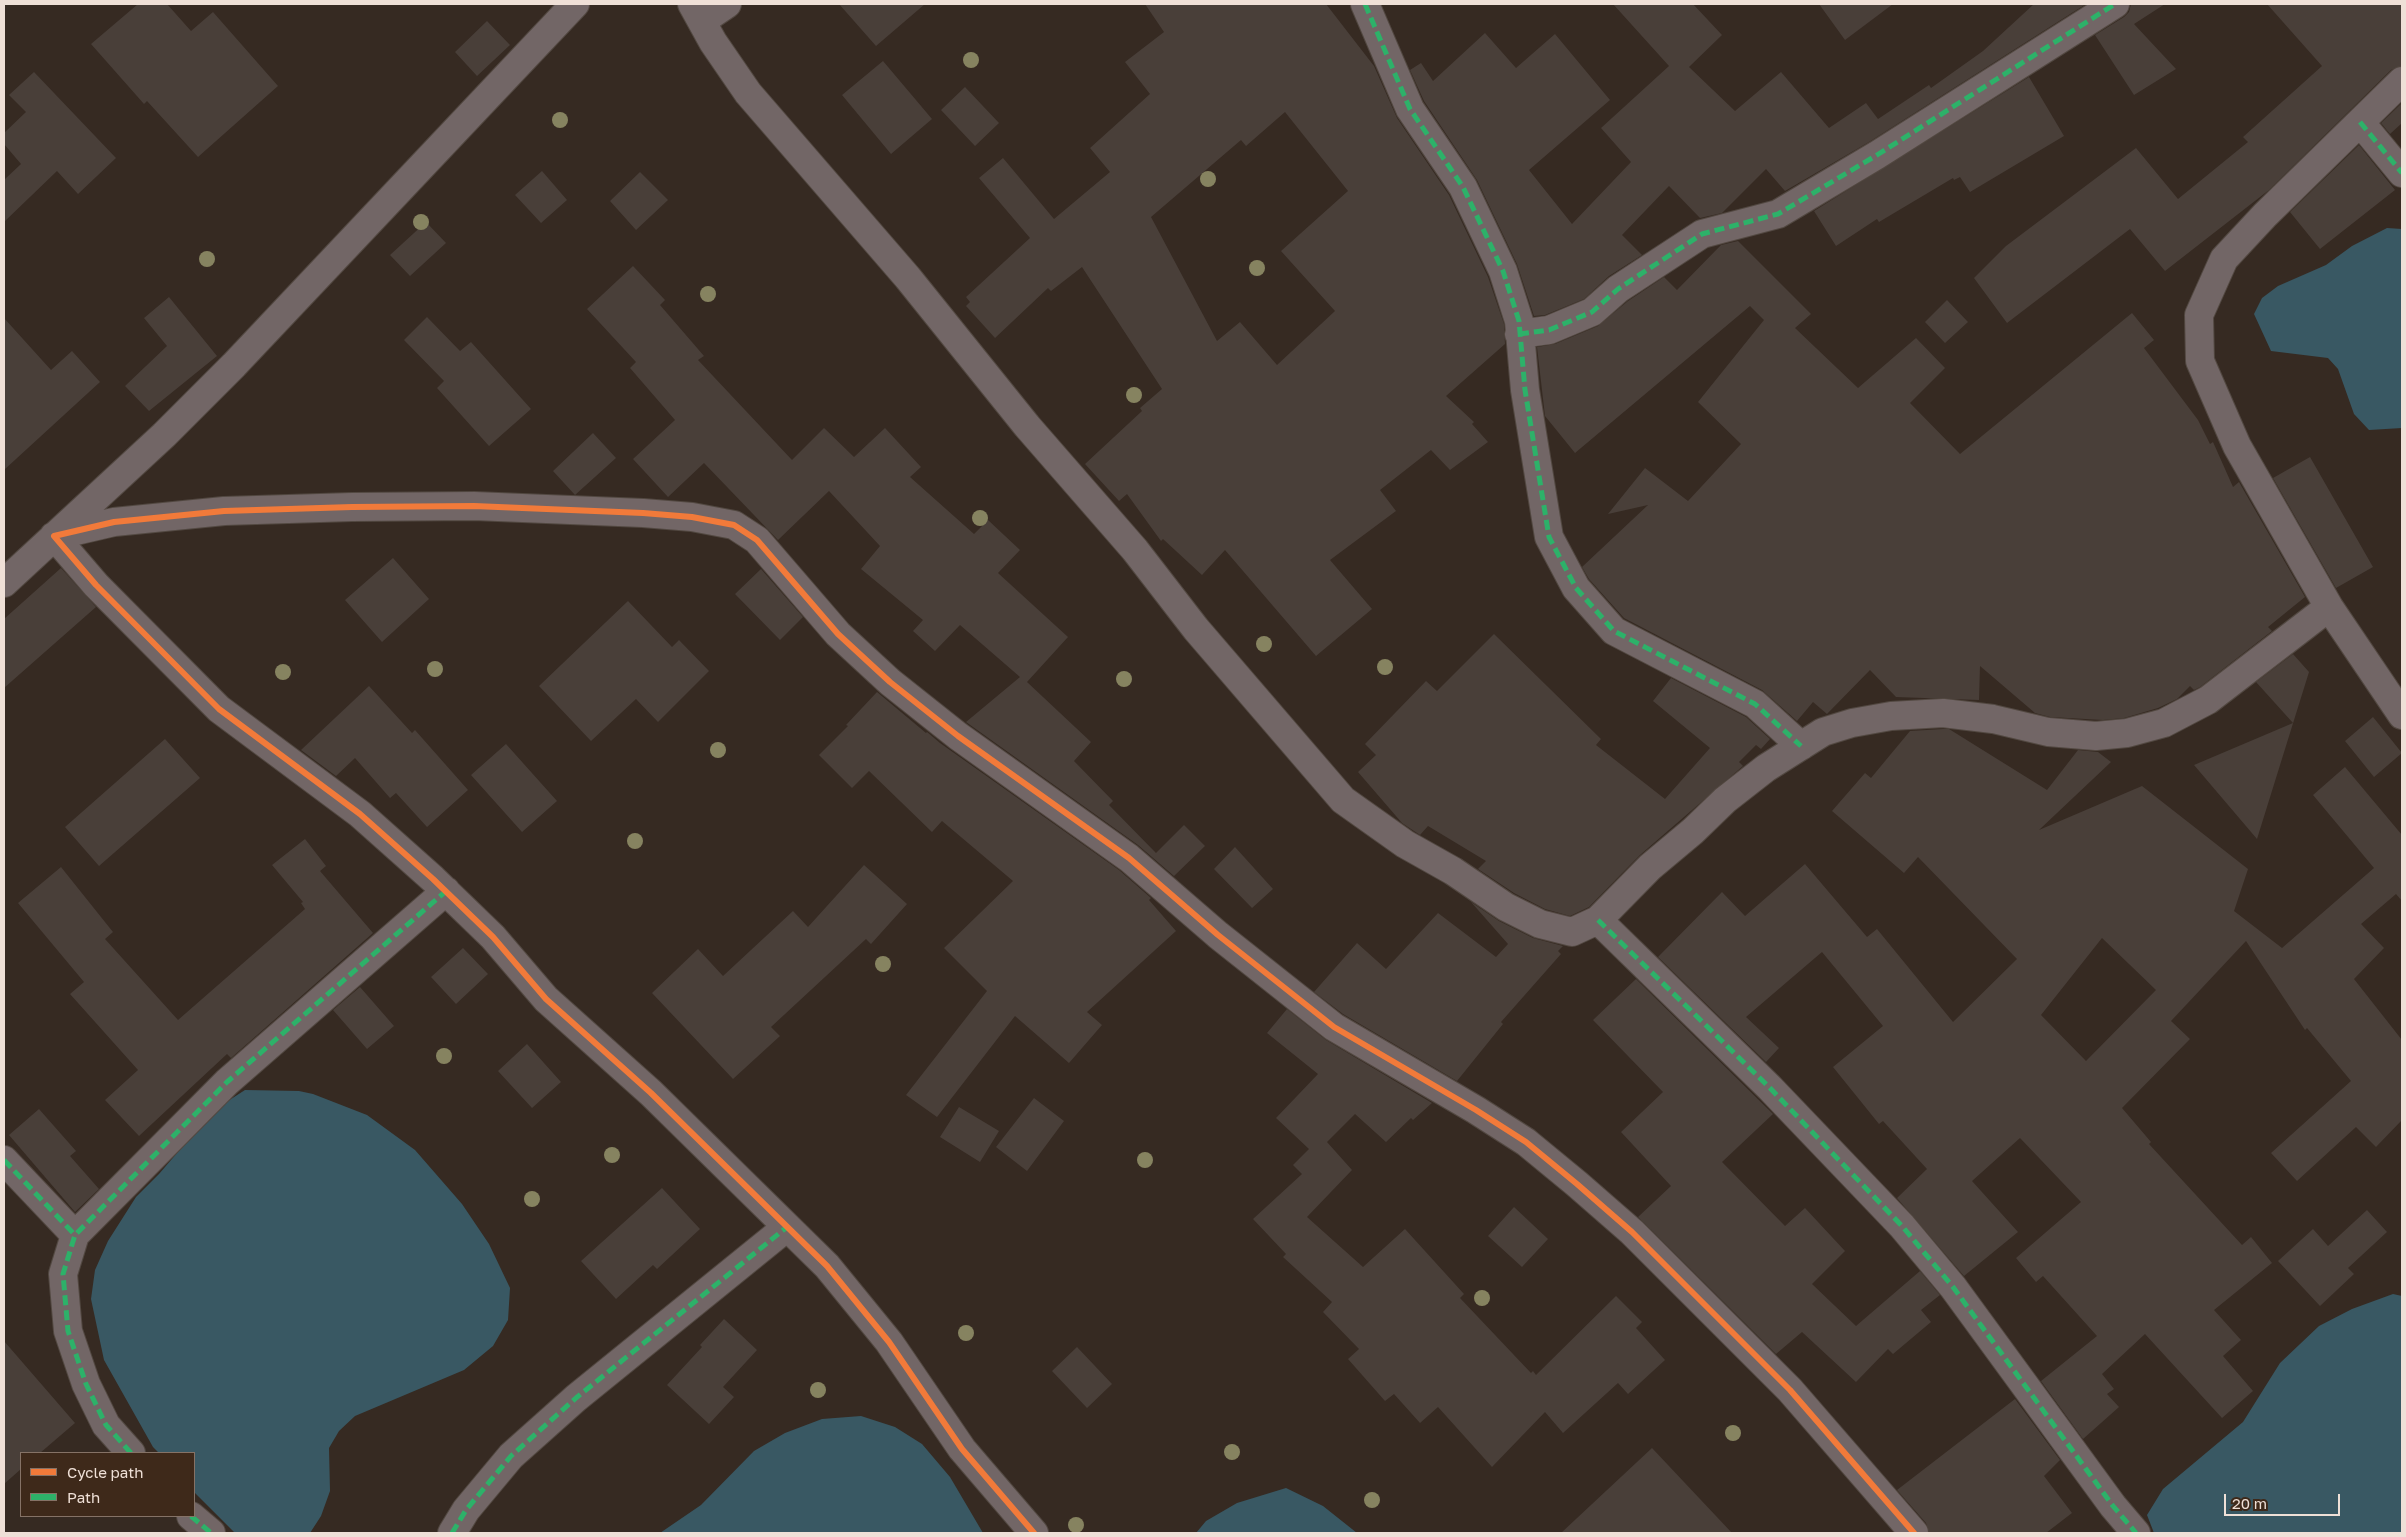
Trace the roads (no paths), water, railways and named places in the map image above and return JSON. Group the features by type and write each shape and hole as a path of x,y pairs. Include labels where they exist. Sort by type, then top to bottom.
{"street":[{"path":"4,583 164,436 234,365 575,4"},
{"path":"727,4 697,13 713,42 748,93 908,278 1028,426 1135,550 1196,629 1343,800 1405,844 1452,871 1506,907 1540,924 1572,932 1598,920 1650,867 1693,831 1725,800 1766,768 1823,732 1852,723 1891,716 1944,713 1993,719 2048,732 2096,736 2127,733 2164,723 2208,700 2329,607"},
{"path":"1365,4 1410,109 1463,187 1504,272 1519,321 1525,390 1549,537 1576,588 1614,631 1755,704 1801,746"},
{"path":"1519,334 1549,330 1592,312 1618,289 1702,234 1778,214 1877,155 2115,4"},
{"path":"2402,81 2265,215 2224,259 2198,315 2200,361 2237,446 2329,607 2402,715"},
{"path":"2360,122 2402,173"},
{"path":"54,536 114,522 224,511 352,507 474,506 643,513 692,517 734,525 757,540 838,634 890,682 958,736 1129,858 1218,935 1334,1027 1476,1110 1526,1142 1576,1184 1632,1232 1790,1390 1914,1533"},
{"path":"54,536 96,585 219,709 360,814 446,892 493,937 546,999 651,1093 827,1266 889,1342 962,1449 1034,1533"},
{"path":"130,1452 106,1425 86,1384 68,1331 62,1274 75,1235 227,1082 446,892"},
{"path":"1598,920 1756,1075 1902,1226 1953,1287 2113,1506 2136,1533"},
{"path":"4,1160 75,1235"},
{"path":"452,1533 466,1510 511,1456 583,1391 787,1227"},
{"path":"192,1517 211,1533"}],"water":[{"path":"2387,228 2402,229 2402,428 2369,430 2354,414 2338,369 2328,358 2271,351 2254,314 2262,298 2278,286 2326,265 2352,246"},
{"path":"245,1090 299,1091 313,1094 367,1115 415,1150 462,1204 489,1244 510,1288 508,1320 493,1346 464,1370 355,1416 339,1431 329,1448 330,1491 321,1516 310,1533 235,1533 195,1493 195,1452 158,1452 153,1447 104,1360 91,1299 95,1270 108,1241 136,1197 159,1174 214,1110"},
{"path":"2393,1294 2402,1296 2402,1533 2154,1533 2147,1515 2163,1489 2243,1422 2280,1363 2319,1326 2352,1309"},
{"path":"861,1416 895,1427 922,1444 950,1477 983,1533 660,1533 701,1505 754,1451 785,1433 822,1419"},
{"path":"1286,1488 1323,1506 1357,1533 1196,1533 1206,1521 1237,1503"}]}
